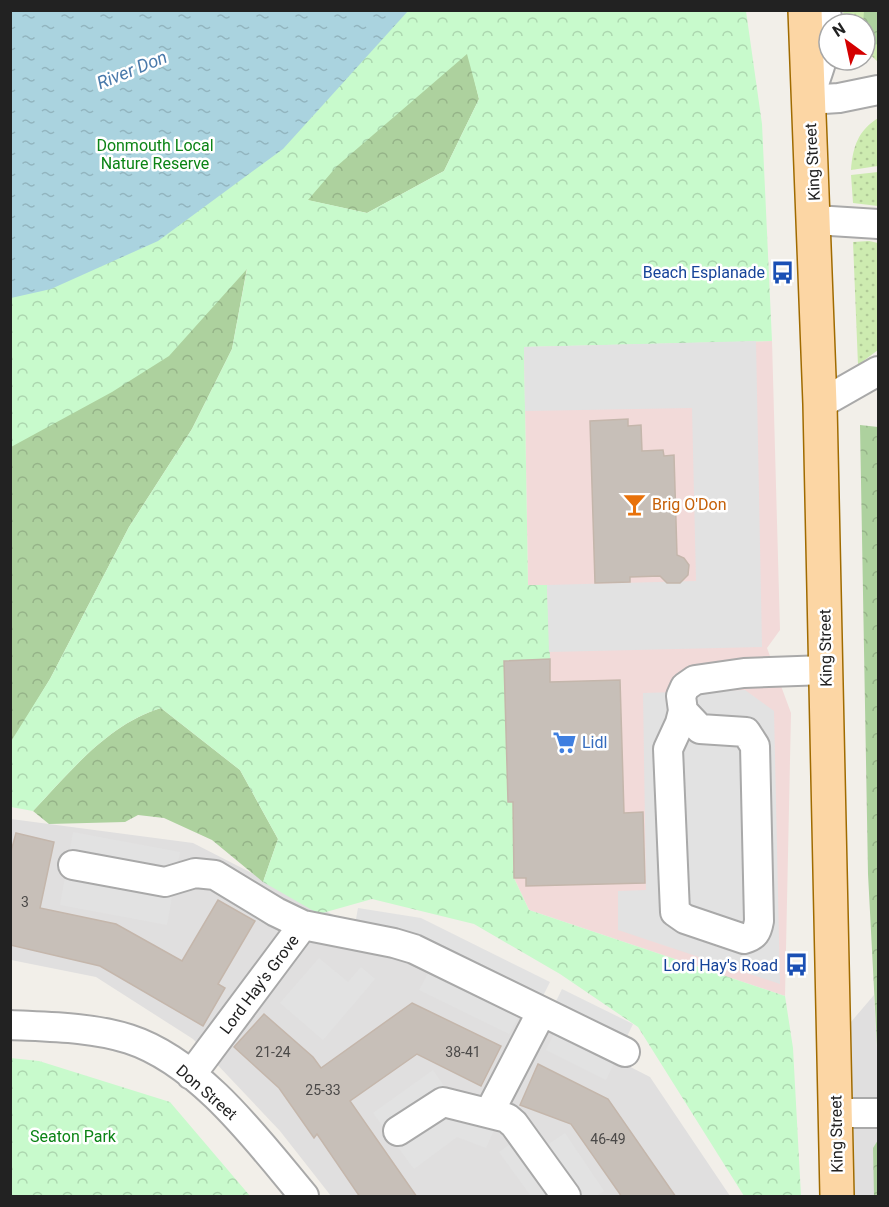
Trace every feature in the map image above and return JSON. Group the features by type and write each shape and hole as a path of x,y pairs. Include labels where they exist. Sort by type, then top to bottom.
{"main road":[{"name":"King Street","path":"783,10 797,71 808,100"},
{"name":"King Street","path":"805,10 815,220 820,404 837,1197"}],"street":[{"path":"826,10 829,29 822,63 808,100 839,98 879,90"},
{"path":"815,220 879,224"},
{"path":"820,404 879,371"},
{"path":"683,711 700,729 746,732 754,746 759,921 758,930 752,936 744,939 685,919 675,912 668,749 683,711 681,696 685,687 695,680 744,673 826,670"},
{"path":"73,865 165,882 195,873 215,875 276,912 303,925"},
{"name":"Lord Hay's Grove","path":"191,1076 303,925 414,949 541,1013 625,1052"},
{"path":"489,1113 541,1013"},
{"name":"Don Street","path":"10,1025 110,1033 152,1049 191,1076 242,1123 304,1197"},
{"path":"398,1131 442,1102 507,1118 514,1124 566,1197"},
{"path":"836,1113 879,1113"}],"shaded area":[{"path":"756,341 762,647 549,652 547,585 696,581 692,408 525,411 524,347"},
{"path":"772,341 780,630 767,648 791,713 785,996 529,910 514,878 513,802 508,802 504,661 549,659 547,585 528,586 524,347"},
{"path":"745,690 774,711 780,984 618,930 618,891 646,890 643,693"},
{"path":"11,819 193,843 650,1077 730,1196 331,1196 280,1131 193,1039 96,977 11,960"},
{"path":"73,832 180,852 167,925 60,905"},
{"path":"358,908 421,918 550,982 541,1000 531,996 509,1034 419,990 443,945 354,930"},
{"path":"319,958 348,982 361,967 375,979 323,1040 280,1003"},
{"path":"562,989 633,1024 606,1080 546,1050 554,1034 543,1028"},
{"path":"874,995 878,1065 878,1196 837,1196 833,1043"},
{"path":"433,1070 466,1118 494,1130 486,1148 457,1137 414,1169 373,1113"},
{"path":"535,1127 547,1145 565,1133 604,1191 596,1196 531,1196 499,1152"}],"green space":[{"name":"Donmouth Local Nature Reserve","path":"11,11 746,11 762,124 772,341 524,347 528,585 547,585 550,659 504,661 508,802 513,802 514,878 529,910 785,996 793,1048 801,1196 744,1196 638,1027 560,974 474,924 372,899 319,914 263,882 278,839 240,770 161,708 142,715 107,737 76,765 33,811 11,807 10,743 50,679 129,527 192,429 232,349 247,269 169,356 112,392 11,447","holes":["467,54 479,99 444,171 367,213 308,200 337,166"]},
{"path":"878,11 878,62 877,12 843,12"},
{"path":"878,11 878,44 877,12 864,12"},
{"path":"468,53 479,99 444,171 367,213 307,200 247,268 232,349 192,429 129,527 50,679 11,743 11,279"},
{"path":"878,118 878,166 851,170 853,154 861,134"},
{"path":"878,172 878,206 853,203 851,175"},
{"path":"853,242 878,243 878,350 858,365"},
{"path":"860,425 878,427 878,1065 868,874"},
{"path":"161,708 240,770 278,839 263,882 212,840 164,818 138,815 125,822 49,824 33,811 76,765 107,737 142,715"},
{"name":"Seaton Park","path":"10,1058 39,1061 170,1102 250,1196 11,1196"},
{"path":"878,1140 878,1196 874,1196 873,1148"}],"water":[{"name":"River Don","path":"10,11 408,11 283,149 158,241 51,289 11,298"}],"building":[{"name":"Brig O'Don","path":"628,419 628,426 641,425 642,451 663,450 664,456 674,455 677,555 684,558 689,565 688,575 680,583 667,583 660,576 630,577 630,582 595,583 590,421"},
{"name":"Lidl","path":"550,659 550,682 620,680 624,813 643,812 645,883 526,886 526,878 514,878 513,802 508,802 504,661"},
{"path":"16,833 54,842 40,908 116,924 182,961 218,900 255,921 218,984 225,988 203,1026 100,966 10,945 10,855"},
{"path":"412,1003 501,1046 481,1086 417,1054 350,1101 417,1197 360,1197 317,1134 314,1138 279,1088 234,1047 264,1014 313,1057 321,1068"},
{"path":"538,1064 608,1099 676,1197 622,1197 571,1124 520,1105"}],"place":[{"name":"Beach Esplanade","path":"783,272"},
{"name":"Brig O'Don","path":"634,504"},
{"name":"Lidl","path":"564,742"},
{"name":"Lord Hay's Road","path":"796,965"}]}
